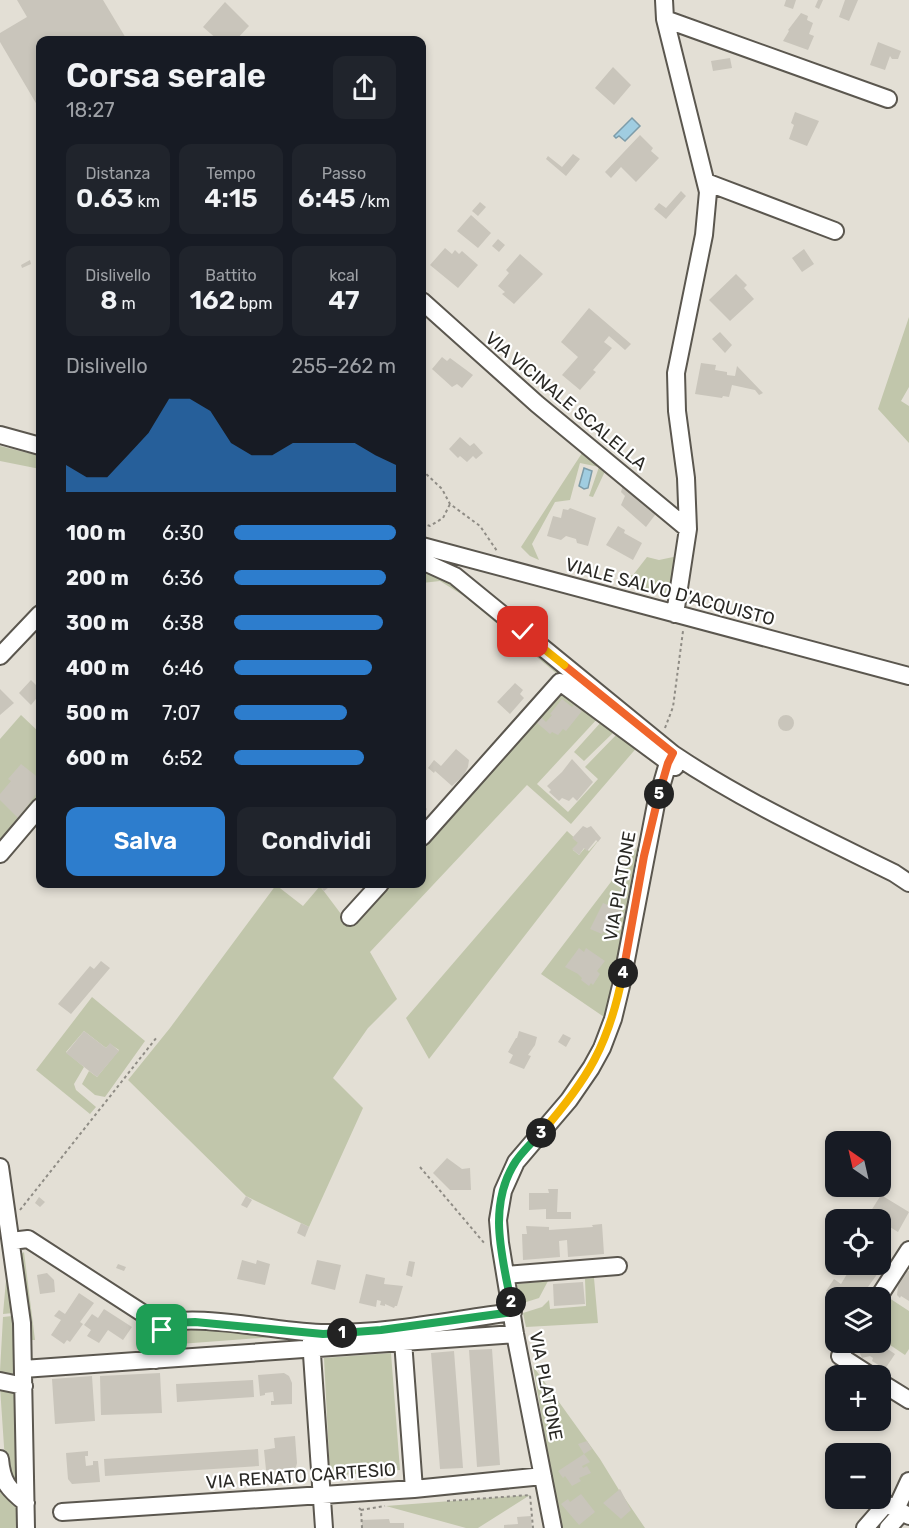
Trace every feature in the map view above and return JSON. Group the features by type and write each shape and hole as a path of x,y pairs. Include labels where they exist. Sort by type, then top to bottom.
{"street":[{"path":"664,0 666,19 708,192 704,235 676,373 676,411 686,478 688,529 679,621"},
{"path":"666,19 888,99"},
{"path":"706,182 835,231"},
{"name":"VIA VICINALE SCALELLA","path":"426,305 537,404 688,529"},
{"path":"0,435 36,445"},
{"name":"VIALE SALVO D'ACQUISTO","path":"426,547 498,566 679,621 909,676"},
{"path":"446,552 447,566 455,576 659,742 670,758"},
{"path":"426,563 455,576"},
{"path":"0,656 36,618"},
{"path":"426,833 560,682 670,758 788,821 894,873 909,884"},
{"name":"VIA PLATONE","path":"553,1528 515,1334 498,1220 503,1191 510,1172 591,1068 602,1048 613,1019 634,921 644,856 670,758"},
{"path":"0,854 36,812"},
{"path":"350,918 376,888"},
{"path":"0,1167 11,1241 7,1269 22,1323 26,1528"},
{"path":"11,1241 28,1239 164,1327"},
{"path":"885,1287 909,1250"},
{"path":"506,1275 618,1266"},
{"path":"156,1360 159,1337 164,1327 176,1322 219,1322 311,1332 348,1333 513,1312"},
{"path":"311,1332 324,1528"},
{"path":"0,1381 156,1360 515,1334"},
{"path":"403,1341 414,1489"},
{"path":"842,1353 840,1356 854,1365"},
{"path":"891,1389 909,1400"},
{"path":"0,1460 2,1477 12,1492 26,1503"},
{"name":"VIA RENATO CARTESIO","path":"62,1512 414,1489 543,1476"},
{"path":"888,1528 902,1512 909,1481"},
{"path":"865,1528 886,1504 902,1512"}],"path":[{"path":"426,474 442,489 450,504 480,526 497,549 498,566"},
{"path":"426,524 430,526 443,518 450,504"},
{"path":"659,742 673,707 679,621"},
{"path":"8,1218 21,1209 157,1036"},
{"path":"420,1167 488,1248 502,1255"},
{"path":"441,1502 530,1495 533,1528"},
{"path":"362,1528 361,1510 386,1506"}],"green space":[{"path":"909,317 909,387 901,401 909,406 909,443 878,409"},
{"path":"0,446 36,455 36,468 0,461"},
{"path":"584,450 607,467 593,497 589,496 599,467 580,463 570,500 555,502 532,544 539,560 530,556 521,547"},
{"path":"678,556 671,595 619,582 618,576 633,575 647,557 659,560"},
{"path":"426,569 482,605 576,682 569,684 464,596 440,581 426,583"},
{"path":"563,690 598,718 537,784 568,812 598,779 585,767 618,733 639,745 571,824 527,785 370,952 397,999 368,1028 333,1078 363,1108 309,1227 246,1196 128,1080 170,1028 274,888 280,888 303,906 318,888 322,888 350,926 385,888 426,888 426,844"},
{"path":"21,715 36,729 36,802 0,845 0,739"},
{"path":"602,721 615,731 584,761 574,752"},
{"path":"567,831 579,842 573,850 579,855 585,848 589,851 602,836 429,1059 406,1018"},
{"path":"639,845 630,904 607,1019 541,974"},
{"path":"92,997 145,1041 105,1097 95,1095 82,1084 89,1071 97,1077 119,1050 110,1044 106,1048 84,1031 66,1052 84,1067 74,1084 76,1090 96,1107 90,1114 36,1070"},
{"path":"24,1252 35,1340 30,1340 20,1255"},
{"path":"594,1278 598,1323 526,1327 523,1313 542,1307 549,1300 550,1309 586,1306 585,1279"},
{"path":"6,1280 8,1280 13,1313 3,1314"},
{"path":"548,1281 539,1298 520,1304 517,1284"},
{"path":"891,1299 909,1311 909,1349 905,1355 891,1346"},
{"path":"12,1316 16,1373 3,1375 0,1371 3,1317"},
{"path":"184,1325 286,1336 166,1345 168,1332"},
{"path":"391,1353 400,1470 330,1476 324,1358"},
{"path":"533,1366 600,1459 645,1528 562,1528"},
{"path":"0,1387 17,1392 18,1490 6,1476"},
{"path":"0,1492 6,1493 20,1510 20,1528 0,1528"},
{"path":"530,1495 478,1528 466,1528 386,1506"}],"water":[{"path":"632,118 640,126 625,141 619,136 616,138 614,136"},
{"path":"584,468 592,471 588,488 584,489 579,486"}],"building":[{"path":"17,0 103,0 125,36 36,36 36,103 0,42 0,33 27,17"},
{"path":"786,0 796,0 793,9 784,6"},
{"path":"818,0 823,0 819,9 815,7"},
{"path":"845,0 858,0 849,21 839,17"},
{"path":"225,2 249,26 240,36 213,36 203,27"},
{"path":"801,13 808,16 807,20 813,23 809,34 814,36 808,50 783,41"},
{"path":"878,42 901,51 898,59 892,59 890,56 885,70 870,65"},
{"path":"730,58 732,68 713,71 711,61"},
{"path":"613,67 631,85 614,105 595,88"},
{"path":"795,112 819,121 807,146 789,139 794,125 791,123"},
{"path":"640,135 659,158 636,182 621,167 611,178 605,172"},
{"path":"573,154 580,159 566,176 546,159 548,156 562,167"},
{"path":"681,191 686,196 666,219 654,209 659,203 666,208"},
{"path":"480,202 486,207 478,216 472,211"},
{"path":"471,215 491,233 478,248 457,231"},
{"path":"498,239 505,245 499,252 492,246"},
{"path":"445,248 452,254 455,250 459,254 462,251 478,265 458,288 430,265"},
{"path":"804,249 814,264 802,272 792,258"},
{"path":"520,254 543,274 514,304 502,294 505,292 498,286 509,273 506,270"},
{"path":"30,260 31,264 22,268 21,265"},
{"path":"736,274 747,285 744,288 754,299 730,321 709,300"},
{"path":"589,308 631,344 625,350 609,336 604,342 612,348 593,370 596,372 580,390 562,375 578,357 561,342"},
{"path":"720,332 732,345 725,353 712,339"},
{"path":"442,357 447,361 450,358 473,375 462,388 457,384 452,387 432,369"},
{"path":"701,363 716,365 715,370 735,376 737,366 763,393 759,395 755,390 732,385 729,397 695,394"},
{"path":"460,437 470,446 474,443 483,453 476,459 473,456 467,462 460,456 458,458 449,449"},
{"path":"624,481 658,511 646,527 621,505 625,496 621,492"},
{"path":"570,508 596,518 588,546 577,543 576,539 566,536 561,540 547,536 553,516 561,518 563,509"},
{"path":"618,526 625,530 624,533 642,543 633,560 606,545"},
{"path":"31,680 36,685 36,699 31,705 19,693"},
{"path":"515,683 523,690 520,694 524,698 510,714 497,702"},
{"path":"0,689 14,703 0,715"},
{"path":"562,699 582,711 566,731 563,729 558,735 552,732 550,734 536,722 541,717 546,722"},
{"path":"783,715 789,715 794,723 792,729 783,731 778,726 778,720"},
{"path":"456,749 469,760 464,775 452,786 428,768 434,760 441,766"},
{"path":"572,759 593,782 577,801 573,797 569,801 562,798 559,801 549,792 551,790 547,786"},
{"path":"21,764 36,776 36,794 18,818 0,800 0,794 11,781 8,779"},
{"path":"583,826 587,828 591,826 601,838 598,842 596,840 587,851 584,848 579,855 572,849 578,843 572,838"},
{"path":"603,903 622,911 614,922 619,924 616,931 614,930 611,935 590,929"},
{"path":"579,948 584,952 586,948 605,961 597,971 600,974 593,985 591,983 589,986 581,980 578,974 565,967"},
{"path":"101,961 110,968 71,1014 58,1004 90,966 94,969"},
{"path":"84,1031 106,1048 110,1043 119,1051 97,1077 66,1053"},
{"path":"519,1031 537,1037 524,1069 509,1063 513,1055 508,1052"},
{"path":"563,1034 571,1038 566,1047 558,1042"},
{"path":"447,1158 462,1169 470,1168 471,1190 450,1190 433,1173"},
{"path":"548,1189 558,1189 557,1212 571,1212 571,1219 546,1219 546,1209 529,1210 529,1193 549,1193"},
{"path":"246,1196 252,1200 247,1208 241,1205"},
{"path":"39,1197 45,1202 40,1207 35,1203"},
{"path":"880,1197 884,1197 909,1212 898,1232 891,1228 891,1209 872,1209"},
{"path":"301,1223 309,1227 305,1237 297,1233"},
{"path":"602,1224 604,1254 568,1257 567,1240 559,1241 560,1257 523,1260 522,1234 527,1234 526,1226 549,1227 549,1230 593,1227 592,1225"},
{"path":"242,1260 256,1264 257,1260 270,1264 265,1285 237,1279"},
{"path":"317,1260 341,1265 335,1290 311,1284"},
{"path":"409,1261 415,1262 412,1277 406,1275"},
{"path":"118,1264 126,1267 124,1271 116,1268"},
{"path":"904,1271 909,1271 909,1301 897,1295"},
{"path":"47,1273 54,1280 55,1292 40,1294 37,1275"},
{"path":"366,1274 385,1278 384,1284 403,1286 397,1306 394,1308 385,1304 385,1306 380,1305 381,1301 377,1300 376,1307 359,1303"},
{"path":"846,1275 877,1275 868,1287 829,1287 834,1279 841,1284"},
{"path":"583,1282 585,1304 554,1306 553,1284"},
{"path":"79,1293 94,1303 80,1322 83,1324 70,1342 67,1340 64,1344 51,1335 61,1320 54,1316 59,1310 65,1314"},
{"path":"104,1309 132,1327 123,1340 108,1330 99,1343 87,1336 91,1330 84,1325 92,1314 98,1318"},
{"path":"492,1349 500,1465 477,1467 469,1350"},
{"path":"454,1351 463,1468 440,1469 431,1353"},
{"path":"891,1351 895,1354 888,1365 878,1365 872,1361 873,1358 870,1356 862,1358 860,1353"},
{"path":"160,1373 162,1413 101,1415 100,1376"},
{"path":"284,1373 289,1376 292,1383 292,1404 271,1405 271,1401 274,1401 273,1392 260,1396 258,1375"},
{"path":"92,1376 95,1421 55,1424 52,1379"},
{"path":"253,1380 254,1397 177,1402 176,1384"},
{"path":"295,1436 296,1467 292,1470 266,1470 264,1450 275,1448 274,1438"},
{"path":"587,1441 592,1449 584,1454 578,1444"},
{"path":"258,1449 259,1466 105,1476 104,1459"},
{"path":"88,1451 88,1456 85,1456 86,1466 93,1465 93,1461 98,1461 100,1482 72,1484 68,1479 66,1453"},
{"path":"584,1454 590,1462 582,1466 583,1468 587,1466 591,1473 579,1478 581,1481 572,1486 558,1471"},
{"path":"620,1489 631,1510 621,1519 603,1503"},
{"path":"581,1494 595,1512 579,1525 561,1504 568,1499 570,1502"},
{"path":"531,1516 532,1528 504,1528 504,1525 518,1524 517,1517"},
{"path":"389,1519 390,1523 404,1523 404,1528 362,1528 362,1520"}],"route":[{"path":"162,1330 167,1325 176,1322 219,1322 323,1334 348,1333 513,1312 498,1220 503,1191 516,1162 568,1100 602,1048 613,1019 621,986 644,856 656,804 673,753 523,632"}]}
